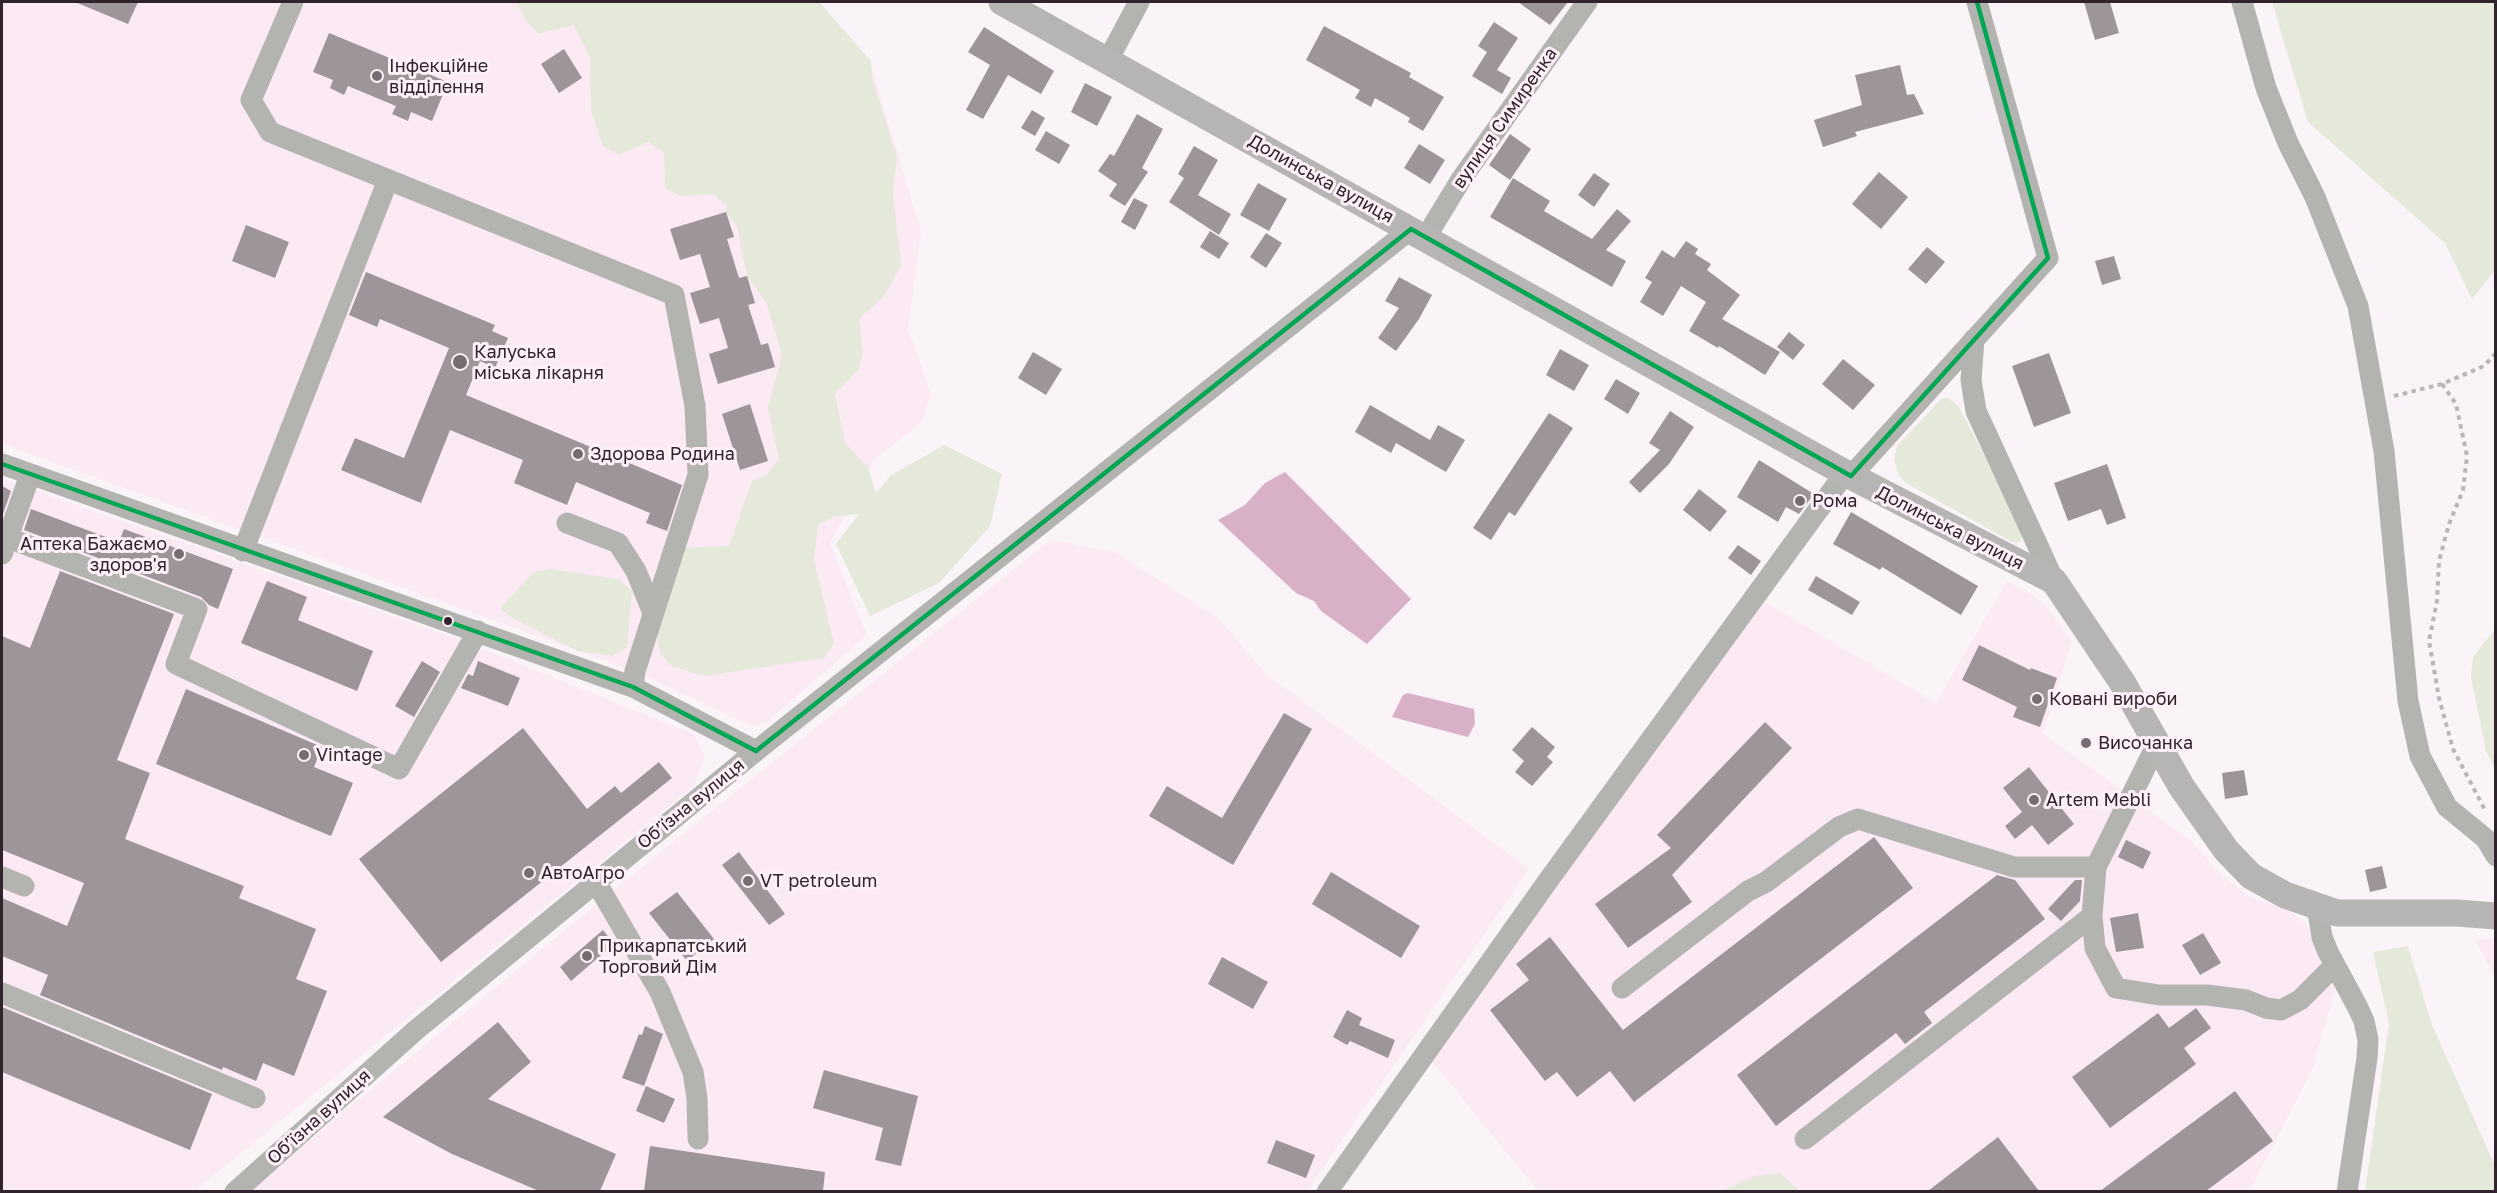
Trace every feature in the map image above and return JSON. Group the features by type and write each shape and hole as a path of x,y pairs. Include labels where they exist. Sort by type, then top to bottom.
{"main road":[{"name":"Долинська вулиця","path":"1002,2 1419,233 1848,475 2054,581 2122,682 2181,786 2226,850 2251,876 2285,895 2337,913 2457,913 2496,916"}],"street":[{"path":"292,2 251,100 270,132 674,295 695,406 698,475 635,671 633,687"},
{"path":"1107,60 1139,2"},
{"name":"вулиця Симиренка","path":"1419,233 1462,178 1587,2"},
{"path":"1327,1191 1550,878 1848,475 2048,258 1977,2"},
{"path":"2242,2 2266,88 2288,143 2315,197 2358,306 2384,450 2408,701 2420,756 2447,807 2486,839 2495,855"},
{"path":"243,551 388,180"},
{"name":"Обʼїзна вулиця","path":"235,1191 416,1030 756,751 1419,233"},
{"path":"1974,339 1971,380 1976,411 2054,581"},
{"path":"2,464 633,687 756,751"},
{"path":"30,475 5,546 196,609 176,664 399,769 478,631"},
{"path":"567,524 618,543 636,571 653,613"},
{"path":"2157,744 2096,867 2092,916 2096,948 2116,988 2159,995 2207,995 2246,1000 2266,1008 2281,1010 2300,1000 2334,966"},
{"path":"1622,988 1748,891 1766,882 1839,827 1858,819 2014,867 2096,867"},
{"path":"2,877 24,886"},
{"path":"596,882 660,992 693,1072 697,1098 698,1139"},
{"path":"2317,906 2322,937 2334,966 2364,1022 2367,1040 2367,1058 2347,1191"},
{"path":"1805,1139 2092,916"},
{"path":"2,993 255,1098"}],"path":[{"path":"2376,401 2442,384 2484,366 2496,353"},
{"path":"2442,384 2456,404 2467,456 2463,490 2449,524 2439,561 2437,601 2429,641 2439,698 2453,749 2486,813"}],"shaded area":[{"name":"Калуська міська лікарня","path":"2,2 817,2 873,71 921,231 908,329 931,394 922,422 873,461 830,544 867,635 769,720 754,727 635,671 2,444"},
{"path":"1285,472 1411,599 1367,644 1321,611 1314,601 1296,593 1218,520 1245,505 1265,483"},
{"path":"2,479 455,638 694,734 705,756 694,786 194,1191 2,1192"},
{"path":"1050,540 1115,552 1217,617 1266,674 1529,869 1307,1191 247,1192 626,880"},
{"path":"2007,581 2031,594 2048,608 2072,641 2043,733 2190,840 2221,874 2247,896 2291,912 2307,926 2336,986 2312,1070 2252,1186 2248,1191 1538,1191 1431,1060 1761,600 1936,703"},
{"path":"1408,693 1474,709 1475,724 1468,737 1392,717 1403,695"},
{"path":"2496,939 2495,977 2475,940"}],"green space":[{"path":"516,2 819,2 871,61 872,77 897,157 893,194 901,266 884,296 859,319 863,351 859,369 835,394 845,443 868,468 876,493 890,476 944,445 1002,474 990,526 939,583 870,616 836,544 859,514 833,517 818,525 814,560 834,644 824,658 704,676 671,666 660,652 657,635 678,548 729,546 752,481 768,474 779,459 768,407 782,355 767,304 747,276 737,226 726,212 727,206 714,194 680,196 665,188 664,152 649,142 618,155 603,146 591,111 590,57 574,25 539,34 527,22"},
{"path":"2272,2 2495,2 2495,270 2472,299 2445,243 2308,122"},
{"path":"1942,398 1948,398 1959,407 2025,534 2018,543 2012,542 1906,483 1899,476 1894,460 1897,446"},
{"path":"550,569 618,579 632,591 627,648 612,656 578,651 514,619 500,608 534,572"},
{"path":"2495,629 2495,769 2486,751 2471,678 2473,657"},
{"path":"2408,946 2432,1025 2495,1166 2495,1191 2365,1191 2389,1023 2373,952"},
{"path":"1779,1173 1800,1191 1723,1191 1754,1176"}],"building":[{"path":"75,2 138,2 128,24"},
{"path":"1518,2 1568,2 1550,25"},
{"path":"2084,2 2110,2 2119,33 2095,40"},
{"path":"1494,22 1518,38 1497,70 1511,78 1502,94 1472,76 1487,52 1478,46"},
{"path":"1324,26 1411,73 1409,77 1444,97 1423,131 1408,122 1410,118 1375,98 1371,107 1355,98 1360,90 1306,60"},
{"path":"984,27 1054,71 1041,94 1008,75 983,119 966,110 990,65 968,52"},
{"name":"Інфекційне відділення","path":"329,33 448,82 432,121 411,112 408,121 392,114 396,106 348,86 344,95 330,88 333,80 313,72"},
{"path":"564,49 582,78 559,93 541,64"},
{"path":"1900,65 1907,95 1914,94 1924,114 1855,132 1857,136 1823,147 1814,120 1862,105 1855,75"},
{"path":"1085,83 1112,97 1097,126 1071,112"},
{"path":"1032,110 1045,118 1035,136 1021,128"},
{"path":"1137,114 1163,129 1142,168 1148,172 1125,206 1109,196 1117,184 1098,171 1110,154 1114,156"},
{"path":"1046,131 1070,145 1059,164 1035,150"},
{"path":"1510,134 1531,149 1510,180 1489,165"},
{"path":"1419,144 1445,160 1430,184 1404,168"},
{"path":"1194,146 1218,160 1198,195 1231,214 1219,235 1169,202 1184,178 1178,174"},
{"path":"1879,172 1908,197 1881,229 1852,204"},
{"path":"1594,173 1610,184 1594,207 1578,195"},
{"path":"1513,178 1550,201 1544,211 1592,239 1617,209 1631,221 1606,250 1626,261 1612,287 1490,217"},
{"path":"1258,183 1287,199 1269,231 1240,215"},
{"path":"1134,198 1148,205 1135,230 1121,222"},
{"path":"726,212 734,237 727,239 739,278 747,276 755,303 748,305 761,345 768,343 775,367 718,384 709,354 728,348 719,318 700,324 690,293 710,287 700,254 680,260 670,229"},
{"path":"246,225 289,242 275,278 232,261"},
{"path":"1210,231 1229,243 1219,259 1200,247"},
{"path":"1266,233 1282,243 1266,268 1250,257"},
{"path":"1686,241 1698,249 1695,254 1711,264 1707,270 1740,295 1722,319 1780,352 1765,375 1719,346 1718,348 1689,331 1706,302 1681,286 1663,316 1640,302 1652,282 1645,278 1662,250 1674,258"},
{"path":"1927,247 1945,262 1926,284 1908,269"},
{"path":"2114,256 2121,279 2102,285 2095,261"},
{"path":"366,272 495,325 492,331 508,338 495,368 480,361 466,395 682,485 667,531 646,523 650,513 576,482 567,505 514,483 523,460 450,430 421,503 341,470 355,438 404,458 449,348 380,319 377,327 349,315"},
{"path":"1399,277 1432,295 1419,319 1396,351 1378,338 1399,308 1385,301"},
{"path":"1789,332 1805,345 1793,360 1777,347"},
{"path":"1560,349 1589,365 1574,391 1546,375"},
{"path":"1033,352 1062,369 1046,395 1018,378"},
{"path":"2049,353 2071,413 2034,427 2012,366"},
{"path":"1843,359 1875,385 1853,410 1822,384"},
{"path":"1616,379 1640,393 1628,414 1604,399"},
{"path":"750,404 768,461 740,470 722,414"},
{"path":"1370,405 1430,440 1438,425 1465,440 1446,472 1396,443 1391,453 1355,432"},
{"path":"1670,411 1694,427 1669,464 1640,493 1629,482 1660,450 1649,443"},
{"path":"1549,413 1573,428 1515,516 1509,512 1491,540 1473,528"},
{"path":"1759,460 1814,494 1799,514 1786,507 1778,522 1737,497"},
{"path":"2107,464 2126,518 2107,525 2101,509 2068,521 2054,483"},
{"path":"2,486 11,491 2,517"},
{"path":"1699,489 1727,511 1710,532 1683,510"},
{"path":"31,509 119,542 124,529 233,569 218,609 209,605 201,597 24,530"},
{"path":"1851,512 1978,586 1961,615 1882,567 1880,570 1833,544"},
{"path":"1738,545 1761,561 1751,575 1728,558"},
{"path":"60,571 174,614 117,760 150,773 125,839 244,886 239,898 316,929 296,979 327,991 294,1076 263,1063 256,1081 223,1067 222,1070 40,995 48,975 2,956 2,898 67,926 84,883 2,850 2,636 30,648"},
{"path":"1816,576 1860,602 1852,615 1808,590"},
{"path":"267,581 307,597 298,620 373,651 357,691 241,643"},
{"path":"1979,645 2030,670 2031,668 2057,678 2040,727 2013,717 2017,707 1962,680"},
{"path":"422,661 440,672 414,717 395,706"},
{"path":"478,661 520,678 508,706 461,688 468,674 473,676"},
{"path":"186,689 322,747 314,767 353,783 331,836 156,764"},
{"path":"1284,713 1312,729 1233,865 1149,816 1167,786 1222,818"},
{"path":"1765,722 1792,748 1672,875 1692,902 1628,948 1595,904 1671,848 1657,835"},
{"path":"1532,727 1555,747 1547,757 1553,762 1532,786 1515,772 1524,761 1512,750"},
{"path":"523,728 587,809 615,786 621,793 659,762 672,778 441,962 359,859"},
{"name":"Artem Mebli","path":"2029,767 2074,824 2048,845 2032,825 2015,839 2005,826 2022,812 2003,788"},
{"path":"2244,770 2248,795 2225,799 2222,773"},
{"path":"1874,837 1913,888 1634,1102 1610,1071 1577,1097 1557,1072 1545,1081 1490,1010 1529,980 1516,964 1550,937 1623,1030"},
{"path":"2126,840 2151,852 2143,869 2118,857"},
{"path":"739,852 785,914 769,925 722,865"},
{"path":"2382,866 2387,888 2370,892 2365,870"},
{"path":"1331,872 1420,926 1401,958 1312,904"},
{"path":"1997,875 2015,880 2045,919 1924,1012 1932,1023 1905,1044 1896,1033 1776,1126 1737,1075"},
{"path":"2075,880 2082,880 2080,901 2061,921 2048,909"},
{"path":"677,892 714,939 687,961 649,913"},
{"path":"2138,913 2144,948 2116,952 2110,918"},
{"name":"Прикарпатський Торговий Дім","path":"603,930 614,944 571,981 560,967"},
{"path":"2203,933 2221,963 2200,975 2182,945"},
{"path":"1222,957 1268,982 1253,1009 1208,984"},
{"path":"2,1007 212,1094 190,1150 2,1072"},
{"path":"2196,1008 2211,1028 2184,1048 2196,1064 2110,1128 2072,1077 2158,1013 2169,1028"},
{"path":"1347,1010 1362,1018 1359,1025 1395,1040 1388,1058 1350,1041 1347,1045 1333,1037"},
{"path":"498,1022 531,1062 488,1099 616,1154 600,1191 539,1191 452,1154 383,1117"},
{"path":"645,1026 663,1034 644,1086 622,1078 639,1034 642,1035"},
{"path":"824,1070 918,1096 901,1166 875,1160 883,1128 813,1108"},
{"path":"646,1086 675,1099 664,1123 636,1111"},
{"path":"2235,1091 2273,1141 2206,1191 2100,1191"},
{"path":"1998,1137 2039,1191 1928,1191"},
{"path":"1276,1140 1315,1155 1306,1178 1267,1163"},
{"path":"650,1146 825,1172 823,1191 644,1191"}],"transit line":[{"path":"1977,2 2048,258"},
{"path":"1411,229 1851,476"},
{"path":"756,751 1411,229"},
{"path":"1851,476 2048,258"},
{"path":"2,464 633,687 756,751"}],"place":[{"name":"Інфекційне відділення","path":"377,76"},
{"name":"Калуська міська лікарня","path":"460,362"},
{"name":"Здорова Родина","path":"578,454"},
{"name":"Рома","path":"1800,501"},
{"name":"Аптека Бажаємо здоров'я","path":"179,554"},
{"name":"Ковані вироби","path":"2037,699"},
{"name":"Височанка","path":"2086,743"},
{"name":"Vintage","path":"304,755"},
{"name":"Artem Mebli","path":"2034,800"},
{"name":"АвтоАгро","path":"529,873"},
{"name":"VT petroleum","path":"748,881"},
{"name":"Прикарпатський Торговий Дім","path":"587,956"}]}
